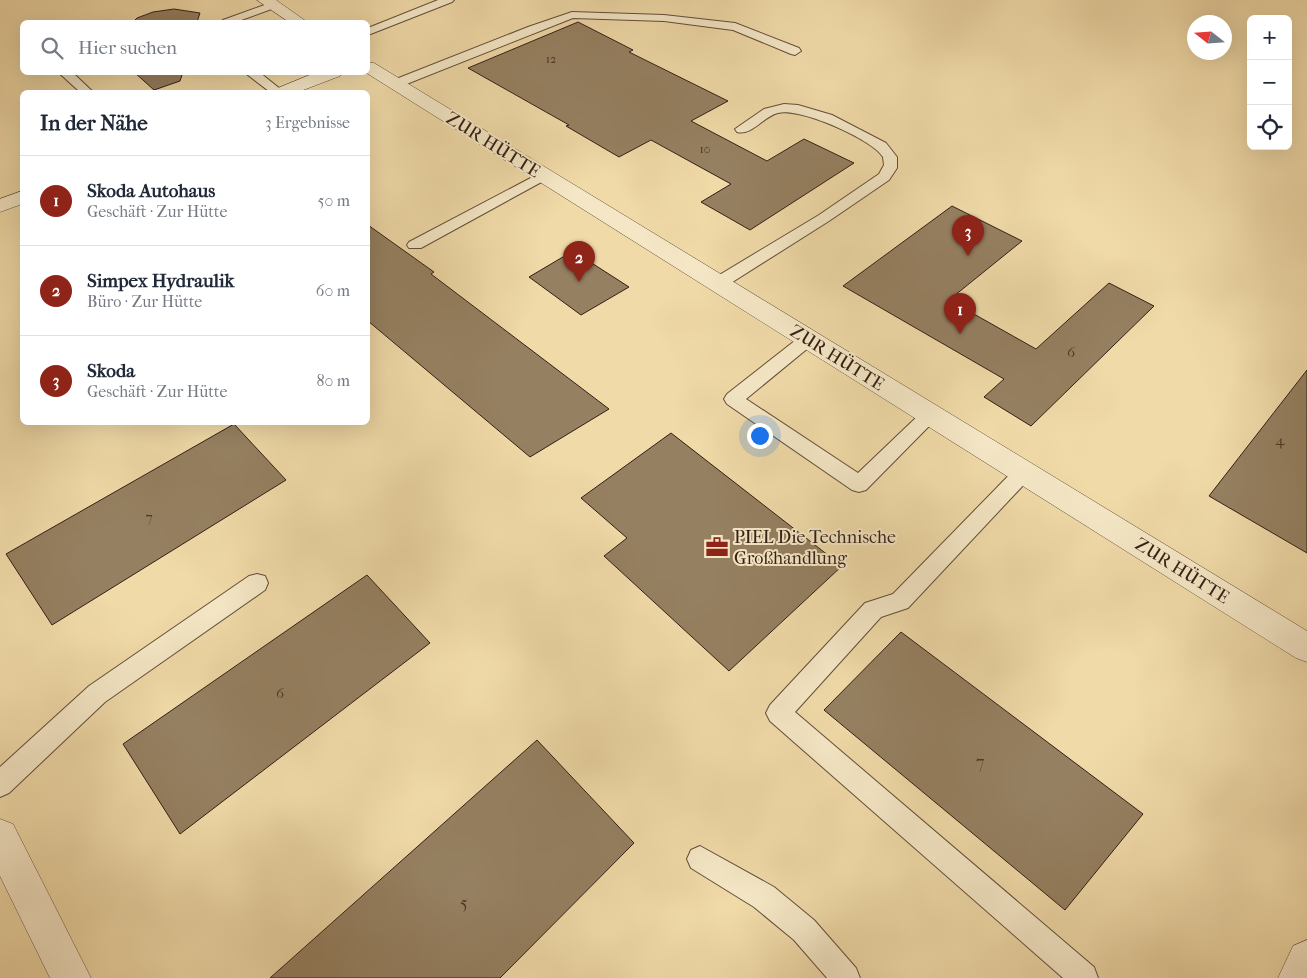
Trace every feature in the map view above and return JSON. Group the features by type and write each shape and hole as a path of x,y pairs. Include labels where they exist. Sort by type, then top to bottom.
{"street":[{"path":"269,3 296,20"},
{"name":"ZUR HÜTTE","path":"370,68 1307,648"},
{"path":"289,90 326,75"},
{"path":"0,206 20,198"},
{"path":"0,836 71,978"},
{"path":"1298,978 1307,960"}],"lane":[{"path":"370,31 448,0"},
{"path":"231,20 269,3"},
{"path":"395,84 532,28 572,15 664,18 735,27 795,51"},
{"path":"67,75 85,90"},
{"path":"254,75 275,90"},
{"path":"717,284 824,218 884,177 890,170 892,162 889,153 881,146 811,112 798,108 784,107 772,110 742,129"},
{"path":"415,245 542,176"},
{"path":"807,340 733,399 859,484 930,416"},
{"path":"1022,473 900,601 873,610 778,713 1084,977"},
{"path":"0,784 97,694 257,583"},
{"path":"700,859 771,902 804,930 846,978"}],"building":[{"path":"174,9 200,13 198,20 135,20 153,12"},
{"path":"578,22 633,50 629,52 728,101 691,121 767,161 804,139 854,163 750,230 701,202 731,184 651,140 619,157 566,126 569,125 468,68"},
{"path":"137,75 182,75 180,81 154,90"},
{"path":"952,206 1022,241 949,300 1036,349 1109,283 1154,306 1031,426 984,397 1004,379 843,286"},
{"path":"370,226 434,272 431,274 609,409 530,457 370,323"},
{"path":"573,251 629,287 581,315 529,277"},
{"path":"1307,370 1307,553 1209,496"},
{"path":"232,425 235,425 286,480 52,625 6,554"},
{"name":"PIEL Die Technische Großhandlung","path":"671,433 842,566 729,671 604,556 627,538 581,498"},
{"path":"367,575 430,643 180,834 123,744"},
{"path":"901,632 1143,814 1065,910 824,710"},
{"path":"537,740 634,843 500,978 270,978"}],"place":[{"name":"Skoda","path":"968,256"},
{"name":"Simpex Hydraulik","path":"579,282"},
{"name":"Skoda Autohaus","path":"960,334"},
{"name":"PIEL Die Technische Großhandlung","path":"717,547"}]}
